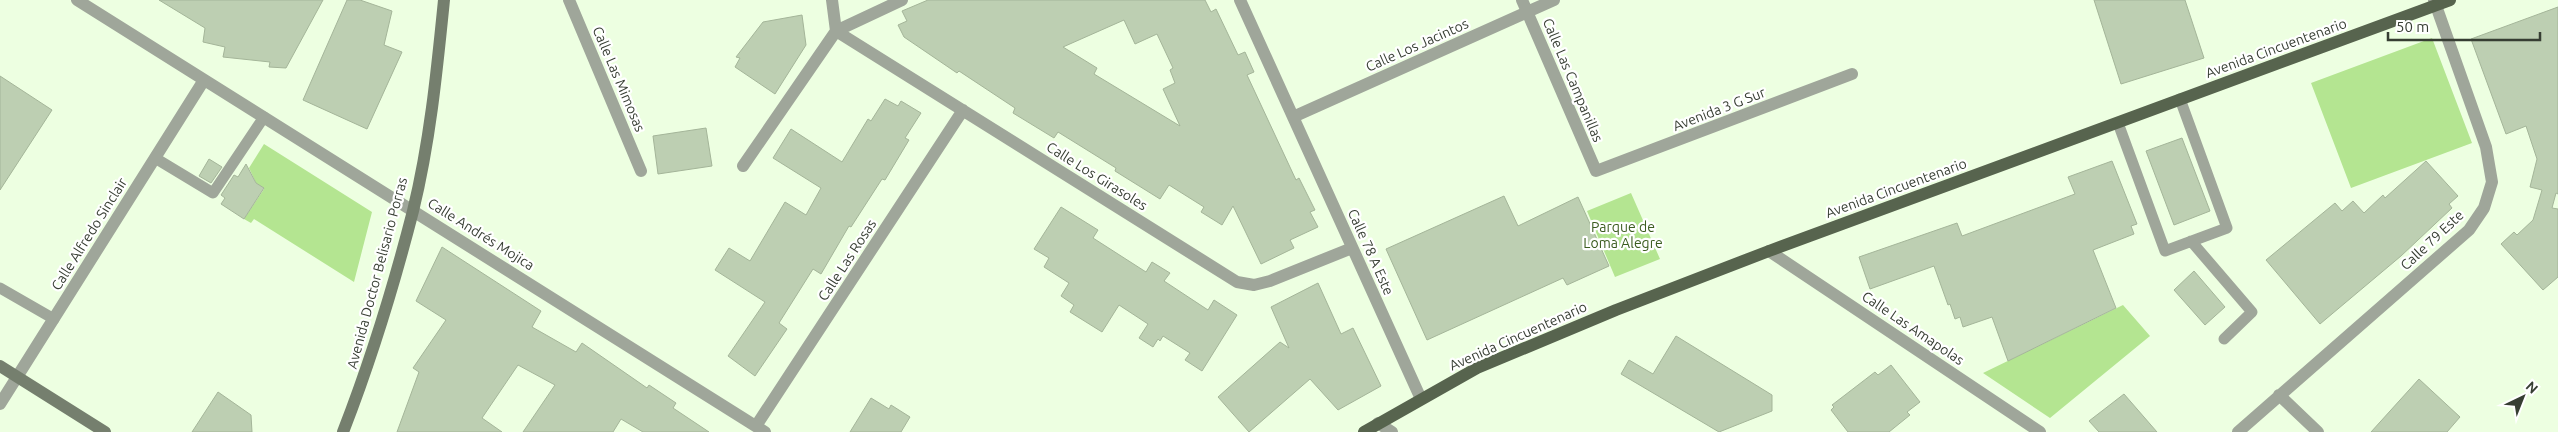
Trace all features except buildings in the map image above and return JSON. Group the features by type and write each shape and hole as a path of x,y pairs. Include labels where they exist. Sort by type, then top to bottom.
{"main road":[{"name":"Avenida Cincuentenario","path":"1364,432 1478,368 1616,310 2435,3 2450,0"}],"street":[{"name":"Calle Andrés Mojica","path":"77,0 761,429"},
{"name":"Avenida Doctor Belisario Porras","path":"343,432 362,383 413,210 437,72 444,0"},
{"name":"Calle Las Mimosas","path":"569,0 641,171"},
{"path":"832,0 836,30"},
{"path":"743,166 836,30 902,0"},
{"name":"Calle 78 A Este","path":"1240,0 1421,399"},
{"name":"Calle Los Jacintos","path":"1293,117 1524,6 1554,0"},
{"name":"Calle 79 Este","path":"2238,432 2469,230 2484,208 2492,182 2486,147 2435,3"},
{"name":"Calle Las Campanillas","path":"1524,6 1596,171"},
{"name":"Calle Los Girasoles","path":"836,30 1237,282 1254,285 1270,281 1352,248"},
{"name":"Avenida 3 G Sur","path":"1596,171 1852,74"},
{"name":"Calle Alfredo Sinclair","path":"0,404 204,80"},
{"name":"Calle Las Rosas","path":"761,429 963,110"},
{"name":"Calle Las Amapolas","path":"1770,251 2040,432"},
{"path":"0,366 105,432"},
{"path":"2280,395 2318,432"},
{"path":"1378,423 1392,432"}],"lane":[{"path":"2118,123 2165,251 2227,228 2180,99"},
{"path":"155,158 213,193 264,117"},
{"path":"2191,241 2252,312 2224,339"},
{"path":"0,288 54,319"}],"green space":[{"path":"2432,38 2472,143 2351,188 2311,83"},
{"path":"264,144 372,212 354,282 254,219 251,223 244,219 264,189 256,183 249,168"},
{"name":"Parque de Loma Alegre","path":"1631,193 1660,259 1615,277 1587,211"},
{"path":"2123,305 2150,336 2050,418 1983,373"}]}
